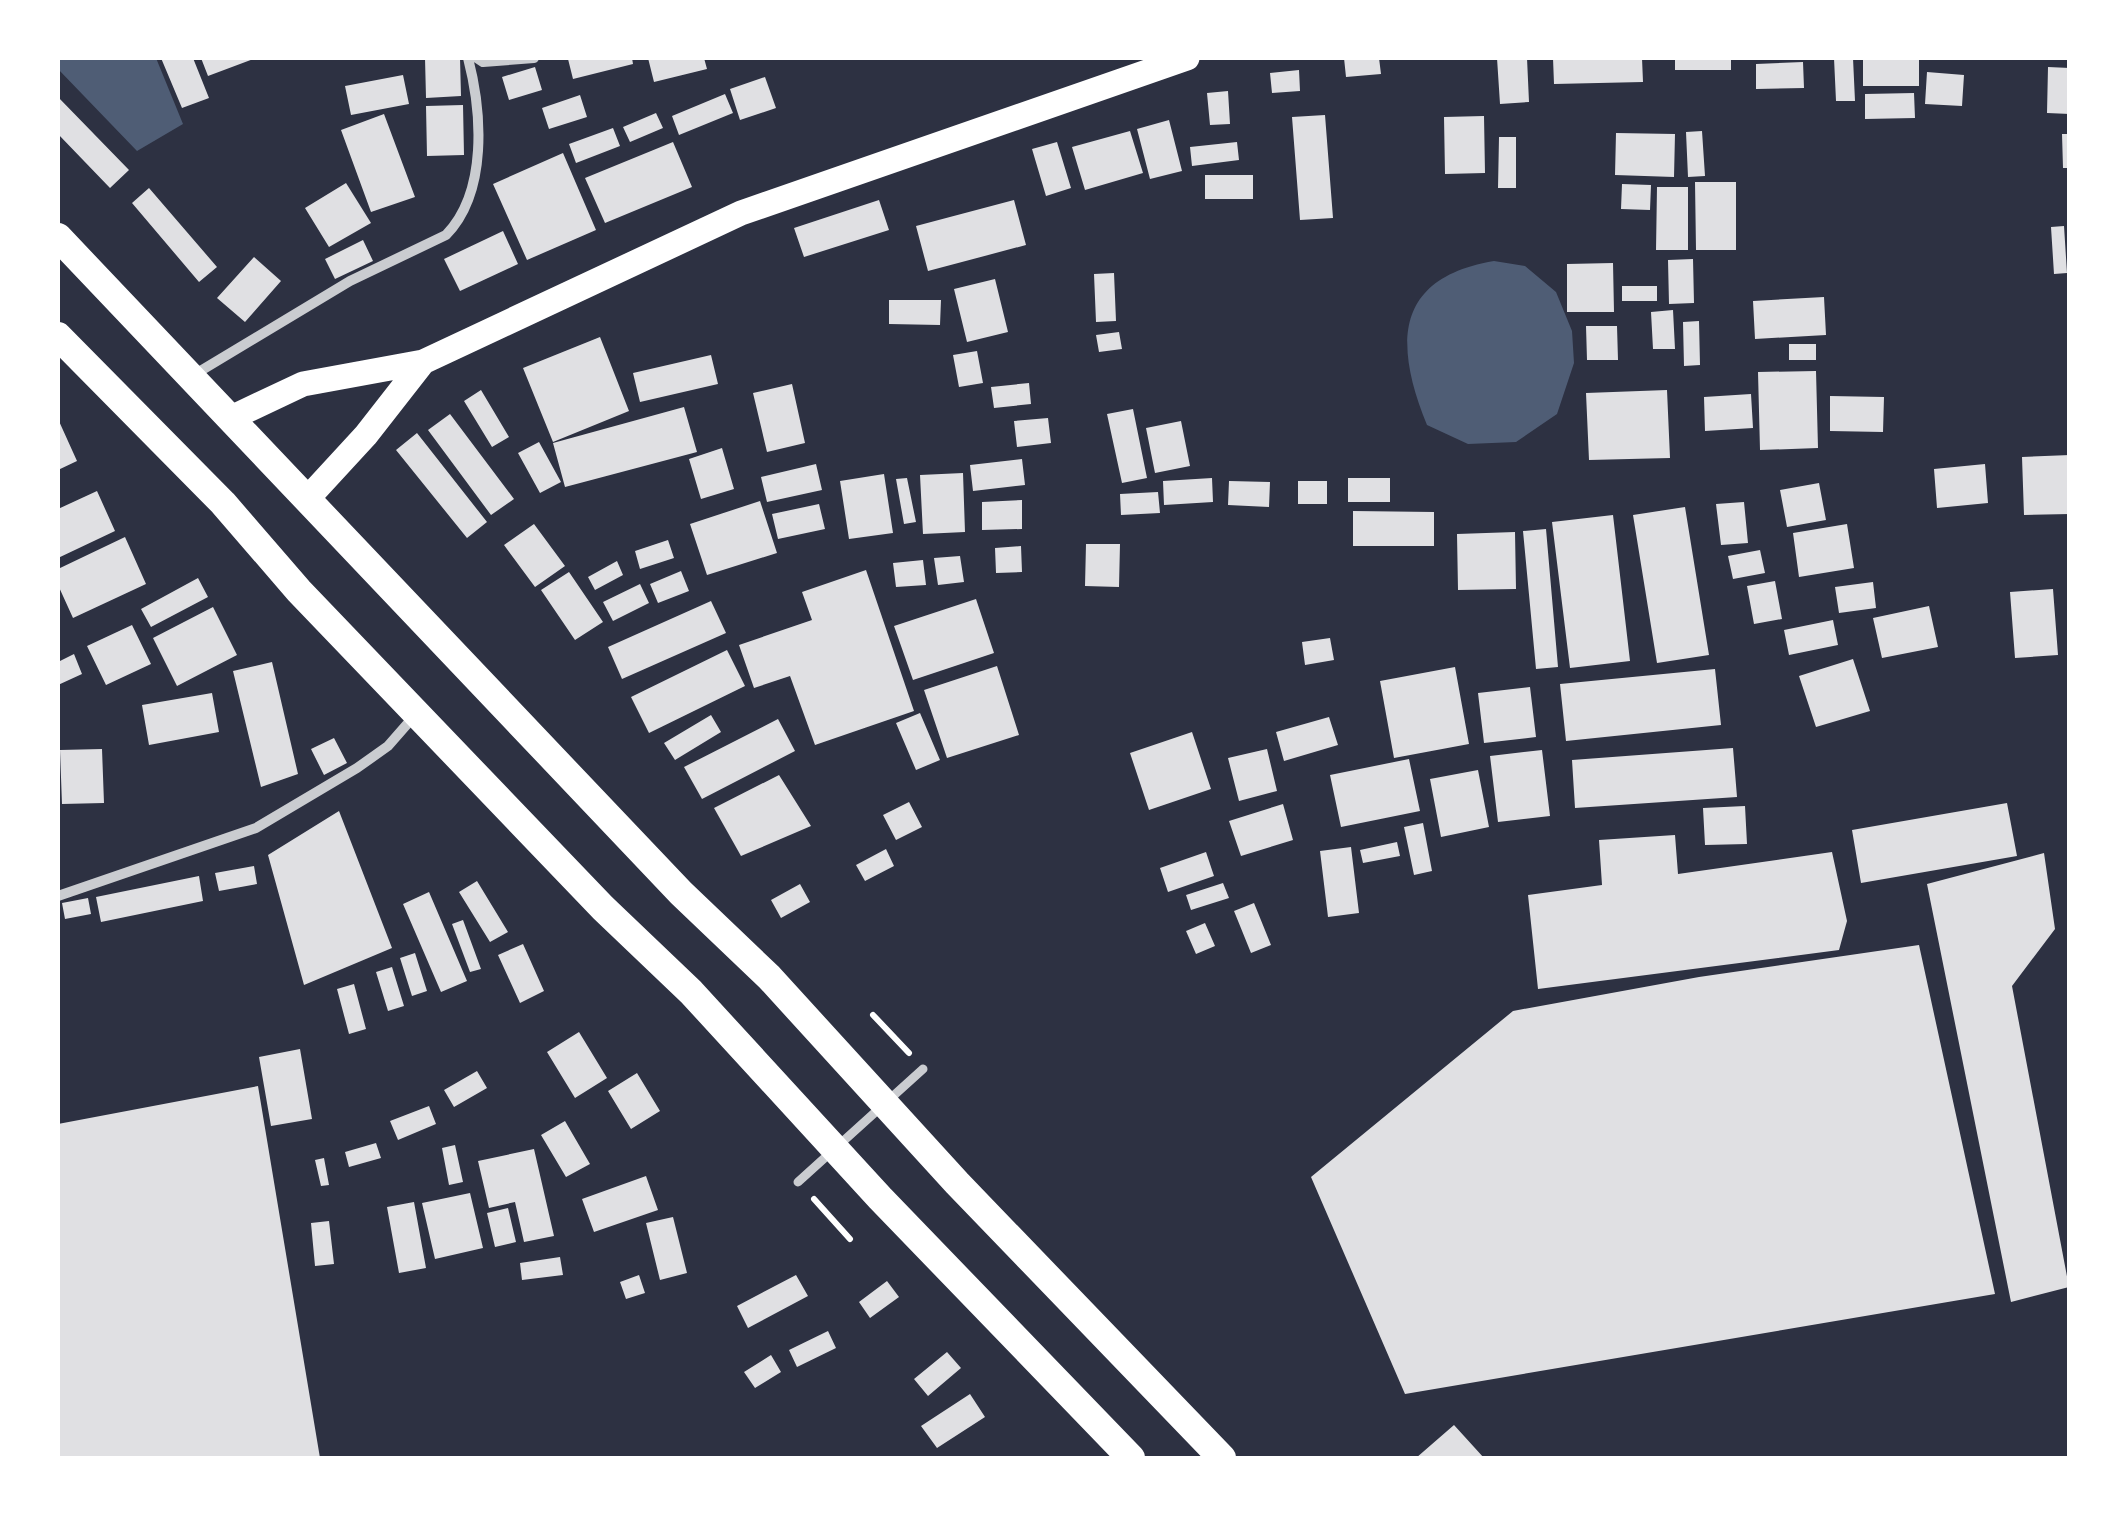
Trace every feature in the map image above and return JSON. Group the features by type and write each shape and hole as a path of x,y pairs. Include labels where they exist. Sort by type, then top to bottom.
{"highway":[{"path":"58,237 308,498 376,576 496,693 681,893 769,977 957,1183 1222,1458"},
{"path":"58,336 223,504 417,714 692,992 880,1198 1130,1458"}],"main road":[{"path":"231,418 303,384 423,362 741,213 1187,58"},
{"path":"308,498 366,435 423,362"}],"street":[{"path":"192,376 350,281 446,235 456,225 475,176 476,121 468,58"},
{"path":"477,58 483,62 534,58"},
{"path":"58,896 256,828 357,768 388,746 417,714"},
{"path":"798,1182 923,1069"}],"path":[{"path":"873,1015 923,1069"},
{"path":"798,1182 850,1238"}],"water":[{"path":"58,58 156,58 183,124 137,151 58,69"},
{"path":"1494,261 1525,266 1556,292 1572,331 1574,363 1557,414 1516,442 1468,444 1427,425 1409,368 1407,342 1420,299 1437,282"}],"building":[{"path":"161,58 193,58 209,98 182,108"},
{"path":"201,58 256,58 208,76"},
{"path":"425,58 460,58 461,96 426,98"},
{"path":"632,58 633,64 573,79 568,59"},
{"path":"648,58 704,58 707,69 654,82"},
{"path":"1344,58 1379,58 1381,74 1346,77"},
{"path":"1497,58 1527,58 1529,102 1500,104"},
{"path":"1553,58 1642,58 1643,82 1554,84"},
{"path":"1675,58 1731,58 1731,70 1675,70"},
{"path":"1834,58 1853,58 1855,101 1836,101"},
{"path":"1863,58 1919,58 1919,86 1863,86"},
{"path":"1803,62 1804,88 1756,89 1756,64"},
{"path":"535,67 542,90 509,100 502,77"},
{"path":"2048,67 2070,68 2070,114 2047,113"},
{"path":"1299,70 1300,91 1272,93 1270,73"},
{"path":"1927,72 1964,75 1962,106 1925,104"},
{"path":"403,75 409,104 351,115 345,86"},
{"path":"765,77 776,108 740,120 730,89"},
{"path":"1228,91 1230,124 1210,125 1207,93"},
{"path":"1914,93 1915,118 1865,119 1865,94"},
{"path":"725,94 733,113 679,135 672,116"},
{"path":"580,95 587,117 549,129 542,108"},
{"path":"58,97 129,170 110,188 58,134"},
{"path":"463,105 464,155 427,156 426,106"},
{"path":"656,113 663,128 630,142 623,127"},
{"path":"384,114 415,197 371,212 341,130"},
{"path":"1325,115 1333,218 1300,220 1292,117"},
{"path":"1484,116 1485,173 1445,174 1444,117"},
{"path":"1169,120 1182,171 1150,179 1137,129"},
{"path":"613,128 620,146 576,163 569,144"},
{"path":"1130,131 1143,173 1085,190 1072,147"},
{"path":"1702,131 1705,176 1688,177 1686,132"},
{"path":"1616,133 1675,134 1674,177 1615,175"},
{"path":"2062,134 2070,134 2070,168 2063,168"},
{"path":"1499,137 1516,137 1516,188 1498,188"},
{"path":"673,142 692,187 605,223 585,178"},
{"path":"1057,142 1071,188 1046,196 1032,149"},
{"path":"1237,142 1239,160 1192,166 1190,147"},
{"path":"563,153 596,230 527,260 493,184"},
{"path":"1205,175 1253,175 1253,199 1205,199"},
{"path":"1695,182 1736,182 1736,250 1696,250"},
{"path":"346,183 371,223 329,247 305,208"},
{"path":"1622,184 1651,185 1650,210 1621,209"},
{"path":"1657,187 1688,187 1688,250 1656,250"},
{"path":"149,188 217,267 199,282 132,203"},
{"path":"879,200 889,230 804,257 794,228"},
{"path":"1014,200 1026,245 928,271 916,226"},
{"path":"2064,226 2067,273 2054,274 2051,227"},
{"path":"503,231 518,264 460,291 444,259"},
{"path":"363,240 373,261 335,279 325,259"},
{"path":"254,257 281,281 245,322 217,298"},
{"path":"1693,259 1694,303 1669,304 1668,260"},
{"path":"1613,263 1614,312 1567,312 1567,264"},
{"path":"1114,273 1116,321 1096,322 1094,274"},
{"path":"995,279 1008,332 967,342 954,289"},
{"path":"1622,286 1657,286 1657,301 1622,301"},
{"path":"1824,297 1826,335 1755,339 1753,301"},
{"path":"889,300 941,300 940,325 889,324"},
{"path":"1673,310 1675,349 1653,349 1651,312"},
{"path":"1699,321 1700,365 1684,366 1683,322"},
{"path":"1586,326 1617,326 1618,360 1587,360"},
{"path":"1119,332 1122,349 1099,352 1096,335"},
{"path":"600,337 629,411 553,442 523,368"},
{"path":"1789,344 1816,344 1816,360 1789,360"},
{"path":"977,351 983,383 959,387 953,355"},
{"path":"711,355 718,384 640,402 633,373"},
{"path":"1816,371 1818,448 1760,450 1758,372"},
{"path":"1029,383 1031,404 994,408 991,387"},
{"path":"792,384 805,443 767,452 753,393"},
{"path":"481,390 509,437 492,447 464,401"},
{"path":"1667,390 1670,458 1589,460 1586,393"},
{"path":"1751,394 1753,428 1705,431 1704,397"},
{"path":"1830,396 1884,397 1883,432 1830,431"},
{"path":"684,407 697,452 565,487 553,443"},
{"path":"1133,409 1147,478 1122,483 1107,414"},
{"path":"450,414 514,499 491,515 428,430"},
{"path":"1048,418 1051,443 1017,447 1014,421"},
{"path":"58,419 77,461 58,470"},
{"path":"1181,421 1190,466 1155,473 1146,428"},
{"path":"417,433 487,522 467,538 396,450"},
{"path":"539,442 561,482 540,493 518,453"},
{"path":"722,448 734,489 701,499 689,459"},
{"path":"2070,455 2070,514 2024,515 2022,457"},
{"path":"1022,459 1025,485 973,491 970,465"},
{"path":"816,464 822,490 767,502 761,477"},
{"path":"1985,464 1988,503 1937,508 1934,469"},
{"path":"963,473 965,532 923,534 920,475"},
{"path":"884,474 893,533 849,539 840,481"},
{"path":"907,478 916,522 904,524 896,479"},
{"path":"1212,478 1213,502 1164,505 1163,481"},
{"path":"1348,478 1390,478 1390,502 1348,502"},
{"path":"1229,481 1270,482 1269,507 1228,505"},
{"path":"1298,481 1327,481 1327,504 1298,504"},
{"path":"1819,483 1826,520 1787,527 1780,490"},
{"path":"97,491 115,531 58,558 58,509"},
{"path":"1158,492 1160,513 1121,515 1120,494"},
{"path":"1022,500 1022,529 982,530 982,502"},
{"path":"760,501 777,553 707,575 690,524"},
{"path":"1744,502 1748,543 1721,545 1716,504"},
{"path":"819,504 825,529 778,539 772,514"},
{"path":"1685,507 1709,655 1657,663 1633,515"},
{"path":"1353,511 1434,512 1434,546 1353,546"},
{"path":"1613,515 1630,661 1570,668 1552,522"},
{"path":"534,524 565,566 535,587 504,545"},
{"path":"1847,524 1854,568 1799,577 1793,533"},
{"path":"1546,529 1558,667 1536,669 1523,531"},
{"path":"1515,532 1516,589 1458,590 1457,534"},
{"path":"125,537 146,584 73,618 58,585 58,569"},
{"path":"668,540 674,558 640,569 635,551"},
{"path":"1086,544 1120,544 1119,587 1085,586"},
{"path":"1021,546 1022,572 996,573 995,548"},
{"path":"1760,550 1765,573 1733,579 1728,556"},
{"path":"960,556 964,582 938,585 934,558"},
{"path":"923,560 926,585 896,587 893,563"},
{"path":"617,561 623,575 595,590 588,577"},
{"path":"866,570 914,711 815,745 790,676 754,688 739,645 812,620 802,592"},
{"path":"681,571 689,591 658,603 650,584"},
{"path":"569,572 603,622 575,640 541,590"},
{"path":"198,578 208,597 151,627 141,609"},
{"path":"1775,581 1782,619 1754,624 1747,586"},
{"path":"1873,582 1876,608 1839,613 1835,587"},
{"path":"640,584 649,603 613,621 603,602"},
{"path":"2053,589 2058,655 2015,658 2010,592"},
{"path":"976,599 994,653 913,680 894,626"},
{"path":"711,601 726,633 622,679 608,647"},
{"path":"1929,606 1938,647 1882,658 1873,618"},
{"path":"213,607 237,655 177,686 153,638"},
{"path":"1833,620 1838,645 1789,655 1784,630"},
{"path":"132,625 151,664 106,685 87,646"},
{"path":"1330,638 1334,660 1305,665 1302,642"},
{"path":"727,650 745,686 649,733 631,697"},
{"path":"74,654 82,674 58,685 58,662"},
{"path":"1853,659 1870,711 1816,727 1799,676"},
{"path":"272,662 298,774 261,787 233,671"},
{"path":"997,666 1019,735 947,758 924,690"},
{"path":"1455,667 1469,744 1394,758 1380,681"},
{"path":"1715,669 1721,725 1566,741 1560,684"},
{"path":"1530,687 1536,737 1484,743 1478,693"},
{"path":"212,693 219,732 149,745 142,705"},
{"path":"920,713 940,760 916,770 896,723"},
{"path":"711,715 721,732 675,760 664,743"},
{"path":"1329,717 1338,745 1284,761 1276,732"},
{"path":"778,719 795,751 702,799 684,767"},
{"path":"1192,732 1211,789 1149,810 1130,753"},
{"path":"334,738 347,763 324,775 311,749"},
{"path":"1733,748 1737,797 1575,808 1572,760"},
{"path":"102,749 104,803 62,804 60,750"},
{"path":"1267,749 1277,791 1239,801 1228,758"},
{"path":"1542,750 1550,816 1498,822 1490,756"},
{"path":"1409,759 1420,811 1341,827 1330,775"},
{"path":"1478,770 1489,827 1441,837 1430,779"},
{"path":"779,775 811,826 741,856 714,808"},
{"path":"909,802 922,827 896,840 883,815"},
{"path":"2007,803 2017,856 1861,883 1852,830"},
{"path":"1283,804 1293,840 1241,856 1229,821"},
{"path":"1745,806 1747,844 1705,845 1703,808"},
{"path":"339,811 392,948 304,985 268,855"},
{"path":"1423,823 1432,871 1414,875 1404,827"},
{"path":"1675,835 1678,874 1832,852 1847,921 1839,950 1538,989 1528,895 1602,885 1599,840"},
{"path":"1397,842 1400,856 1363,863 1360,850"},
{"path":"1351,847 1359,913 1328,917 1320,851"},
{"path":"886,849 894,866 865,881 856,865"},
{"path":"1206,852 1214,876 1168,892 1160,868"},
{"path":"2044,853 2055,929 2012,986 2069,1287 2011,1302 1927,884"},
{"path":"254,866 257,884 219,891 215,873"},
{"path":"199,876 203,901 101,922 96,897"},
{"path":"477,881 508,932 490,942 459,892"},
{"path":"1223,883 1229,898 1191,910 1186,895"},
{"path":"800,884 810,902 781,918 771,900"},
{"path":"429,892 467,981 441,992 403,904"},
{"path":"88,898 91,914 65,919 62,903"},
{"path":"1254,903 1271,945 1251,953 1234,911"},
{"path":"463,920 481,969 470,972 452,924"},
{"path":"1205,923 1215,946 1196,954 1186,931"},
{"path":"523,944 544,991 520,1003 498,955"},
{"path":"1919,945 1995,1294 1405,1394 1311,1177 1513,1011 1699,977"},
{"path":"415,953 427,991 412,996 400,958"},
{"path":"392,967 404,1006 388,1011 376,972"},
{"path":"354,984 366,1029 349,1034 337,989"},
{"path":"579,1032 607,1078 575,1098 547,1052"},
{"path":"300,1049 312,1119 271,1126 259,1057"},
{"path":"477,1071 487,1088 454,1107 444,1090"},
{"path":"637,1073 660,1111 631,1129 608,1091"},
{"path":"258,1086 320,1458 58,1458 58,1124"},
{"path":"429,1106 436,1124 398,1140 390,1121"},
{"path":"565,1121 590,1164 566,1177 541,1135"},
{"path":"376,1143 381,1158 349,1167 345,1152"},
{"path":"455,1145 463,1182 449,1185 442,1148"},
{"path":"534,1149 554,1236 524,1242 515,1202 489,1208 478,1161"},
{"path":"324,1158 329,1185 321,1186 315,1160"},
{"path":"646,1176 658,1210 594,1232 582,1199"},
{"path":"470,1193 483,1248 435,1259 422,1203"},
{"path":"414,1202 426,1268 399,1273 387,1207"},
{"path":"508,1208 516,1242 495,1247 487,1213"},
{"path":"673,1217 687,1273 660,1280 646,1223"},
{"path":"329,1221 334,1264 315,1266 311,1223"},
{"path":"560,1257 563,1275 522,1280 520,1263"},
{"path":"639,1275 645,1293 626,1299 620,1282"},
{"path":"796,1275 808,1296 748,1328 737,1306"},
{"path":"887,1281 899,1297 870,1318 859,1302"},
{"path":"828,1331 836,1348 797,1367 789,1350"},
{"path":"947,1352 961,1368 928,1396 914,1379"},
{"path":"771,1355 781,1372 755,1388 744,1372"},
{"path":"970,1394 985,1417 937,1448 921,1426"},
{"path":"1454,1425 1484,1458 1416,1458"}]}
